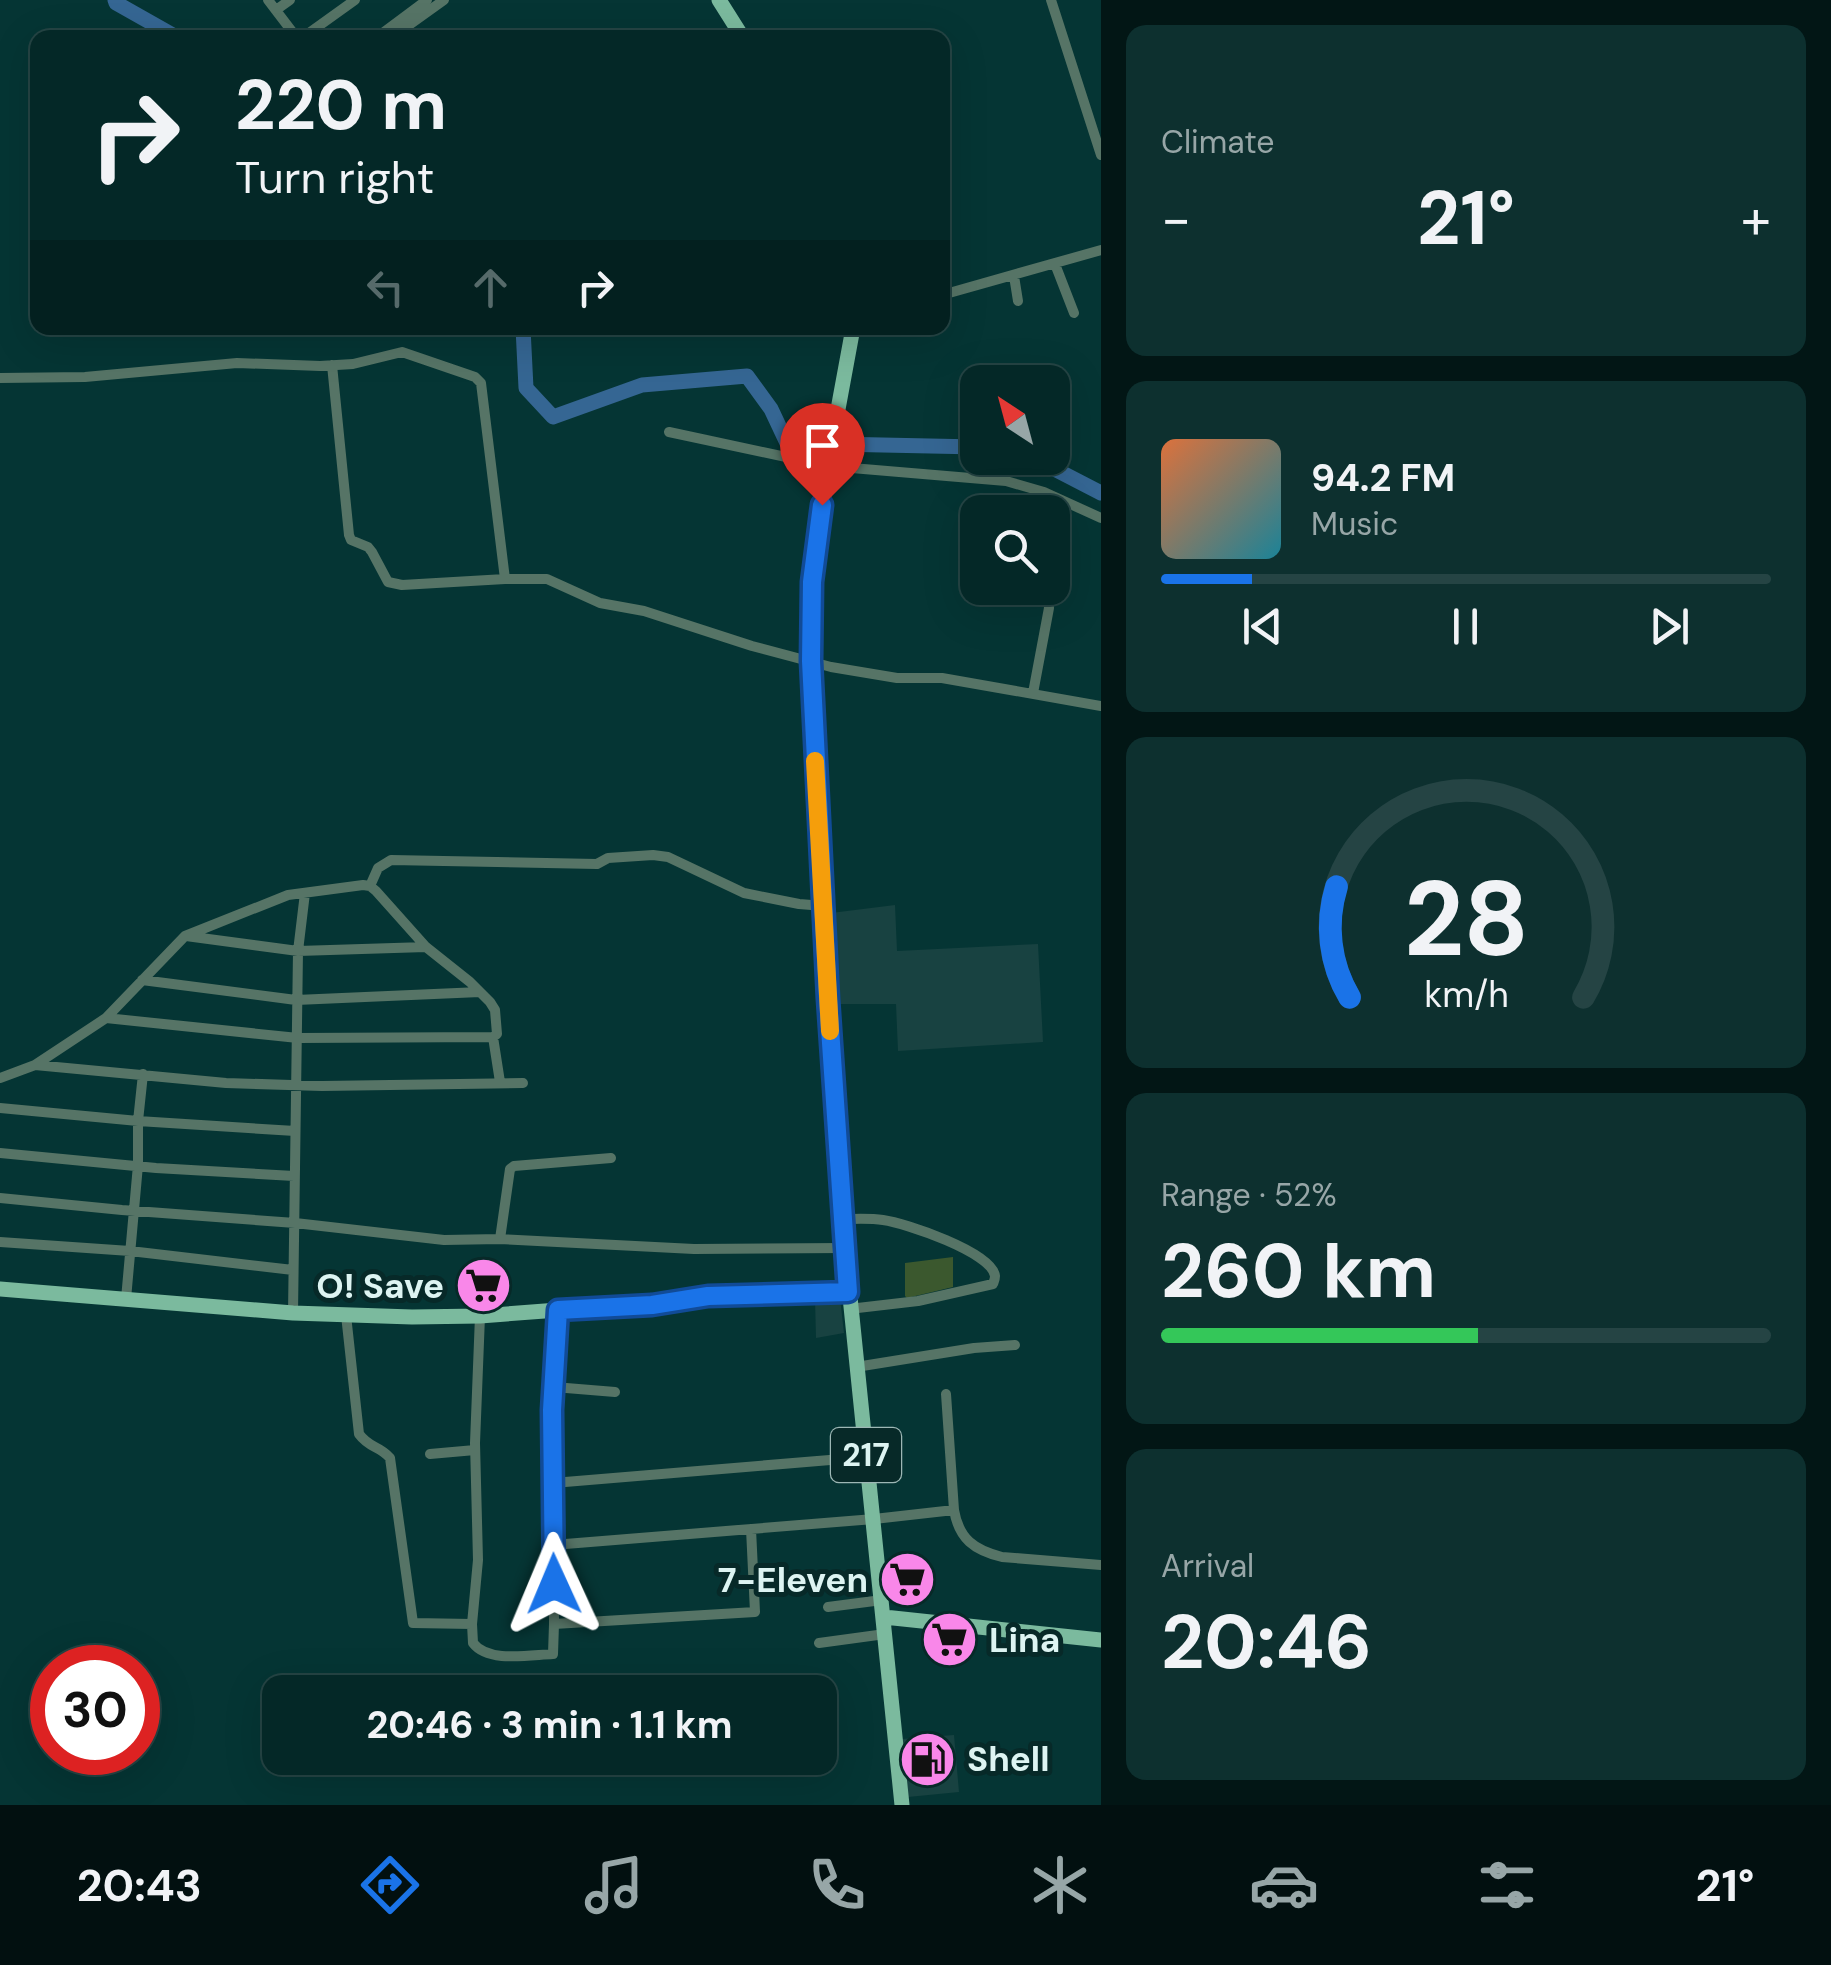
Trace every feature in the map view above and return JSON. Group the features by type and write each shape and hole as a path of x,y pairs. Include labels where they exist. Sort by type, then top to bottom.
{"main road":[{"path":"725,1 740,30"},
{"name":"217","path":"852,335 828,462 812,582 811,661 844,1248 902,1805"},
{"path":"0,1288 293,1313 412,1318 652,1305 708,1296 849,1300"},
{"path":"884,1617 1101,1640"}],"street":[{"path":"268,0 292,30"},
{"path":"276,10 290,0"},
{"path":"311,30 355,0"},
{"path":"387,30 427,0"},
{"path":"402,30 444,0"},
{"path":"1051,0 1101,155"},
{"path":"950,294 1101,250"},
{"path":"1055,264 1074,313"},
{"path":"1014,276 1018,302"},
{"path":"0,378 85,377 237,363 353,364 408,352 479,380 506,579"},
{"path":"332,365 350,540 368,547 388,582 402,585 547,580 600,603 872,676 942,678 1101,706"},
{"path":"670,432 828,462 1006,481 1044,492 1101,518"},
{"path":"1033,693 1049,605"},
{"path":"370,886 378,868 390,860 597,864 608,858 653,855 680,862 744,893 824,906"},
{"path":"0,1078 35,1064 106,1018 184,936 288,895 363,885 370,886 426,946 480,992 495,1010 497,1034 298,1038 106,1018"},
{"path":"293,1313 296,1000 305,893"},
{"path":"184,936 298,951 426,946"},
{"path":"142,980 296,1000 480,992"},
{"path":"493,1037 500,1082"},
{"path":"35,1064 226,1083 523,1083"},
{"path":"126,1299 143,1074"},
{"path":"0,1108 295,1130"},
{"path":"0,1153 294,1176"},
{"path":"500,1239 510,1169 514,1166 611,1158"},
{"path":"0,1198 444,1240 500,1239 694,1249 844,1248"},
{"path":"842,1219 891,1221 960,1245 977,1254 996,1277 993,1284 918,1300 849,1300"},
{"path":"0,1242 130,1251 293,1270"},
{"path":"480,1316 475,1450 478,1560 473,1643 482,1652 552,1654 558,1310"},
{"path":"346,1315 359,1434 366,1444 379,1448 390,1458 413,1623 472,1624"},
{"path":"856,1367 1015,1345"},
{"path":"554,1388 614,1392"},
{"path":"946,1394 954,1510 960,1533 988,1553 1002,1557 1101,1565"},
{"path":"430,1454 475,1450"},
{"path":"553,1484 866,1457"},
{"path":"552,1545 954,1510"},
{"path":"554,1624 755,1612 751,1529"},
{"path":"828,1607 884,1617"},
{"path":"818,1643 884,1617"}],"shaded area":[{"path":"895,905 897,951 1038,944 1043,1042 898,1051 896,1004 838,1004 831,913"},
{"path":"840,1298 844,1333 816,1338 815,1299"},
{"path":"954,1735 959,1792 908,1797 902,1739"}],"green space":[{"path":"953,1257 953,1287 905,1296 905,1263"}],"waterway":[{"path":"115,0 164,30"},
{"path":"523,335 526,388 553,417 642,385 747,376 771,409 787,443 960,447"},
{"path":"1066,475 1101,493"}],"slow traffic":[{"path":"815,761 830,1031"}],"place":[{"name":"O! Save","path":"483,1286"},
{"name":"7-Eleven","path":"907,1580"},
{"name":"Lina","path":"950,1640"},
{"name":"Shell","path":"928,1759"}],"route":[{"path":"554,1584 552,1410 558,1310 652,1305 708,1296 848,1292 813,729 812,582 822,505"}]}
